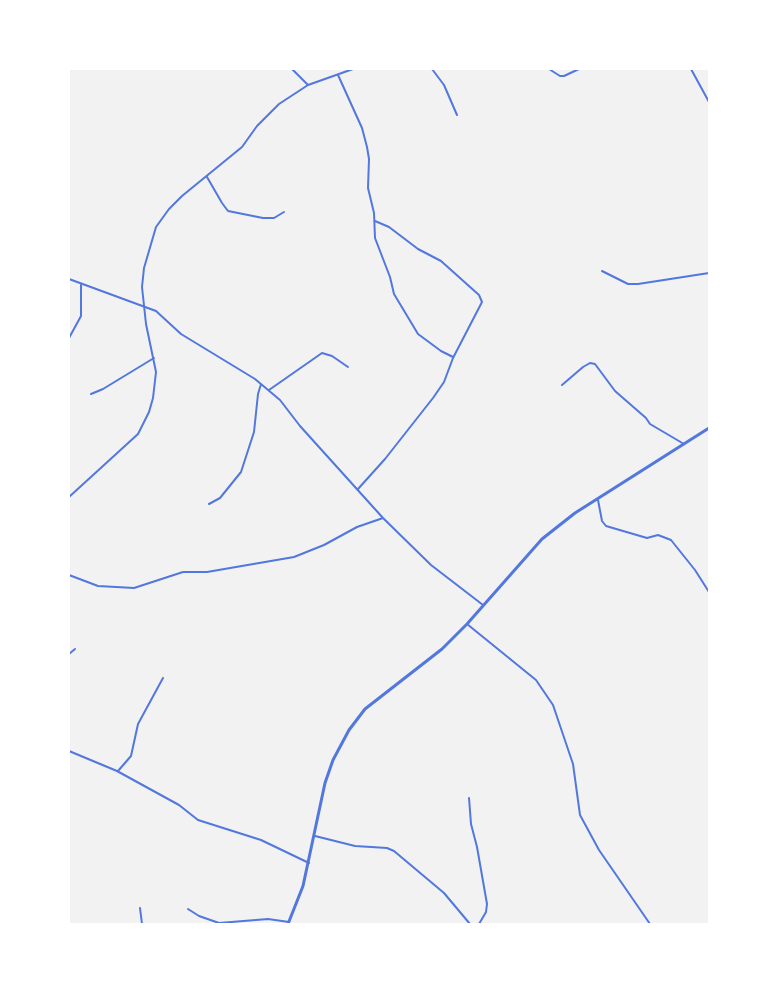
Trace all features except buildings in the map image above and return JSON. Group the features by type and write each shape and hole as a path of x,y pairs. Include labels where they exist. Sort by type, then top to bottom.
{"street":[{"path":"292,69 308,85"},
{"path":"69,497 129,444 144,424 153,398 156,372 146,324 142,279 156,226 169,209 242,147 257,126 279,104 308,85 352,69"},
{"path":"432,69 444,85 457,115"},
{"path":"549,69 564,76 579,69"},
{"path":"691,69 709,102"},
{"path":"338,75 362,128 367,147 368,188 375,220 376,246 399,302 418,334 453,358"},
{"path":"207,177 228,211 274,218 284,212"},
{"path":"358,489 420,416 444,382 453,358 481,305 481,298 441,261 418,249 389,227 375,220"},
{"path":"602,271 628,284 709,273"},
{"path":"69,279 156,311 181,334 239,368 269,390 383,518 431,565 483,605"},
{"path":"69,338 81,316 81,285"},
{"path":"269,390 322,352 348,367"},
{"path":"91,394 154,358"},
{"path":"562,385 583,367 590,363 595,364 615,391 650,424 684,444"},
{"path":"209,504 219,498 241,472 254,432 261,384"},
{"path":"188,909 199,916 219,923 268,919 289,923 298,902 309,863 325,783 333,760 349,730 365,709 442,649 542,539 575,513 709,428"},
{"path":"598,498 602,521 606,526 646,538 658,535 668,537 695,570 709,592"},
{"path":"69,575 98,586 134,588 183,572 207,572 287,559 324,545 363,524 383,518"},
{"path":"467,624 536,680 553,705 573,764 580,815 599,850 650,924"},
{"path":"69,654 75,649"},
{"path":"117,771 131,756 140,718 163,678"},
{"path":"69,751 117,771 179,806 198,820 261,840 309,863"},
{"path":"469,798 471,824 487,904 480,924"},
{"path":"315,836 355,846 387,848 393,851 444,893 470,924"},
{"path":"140,908 142,924"}]}
